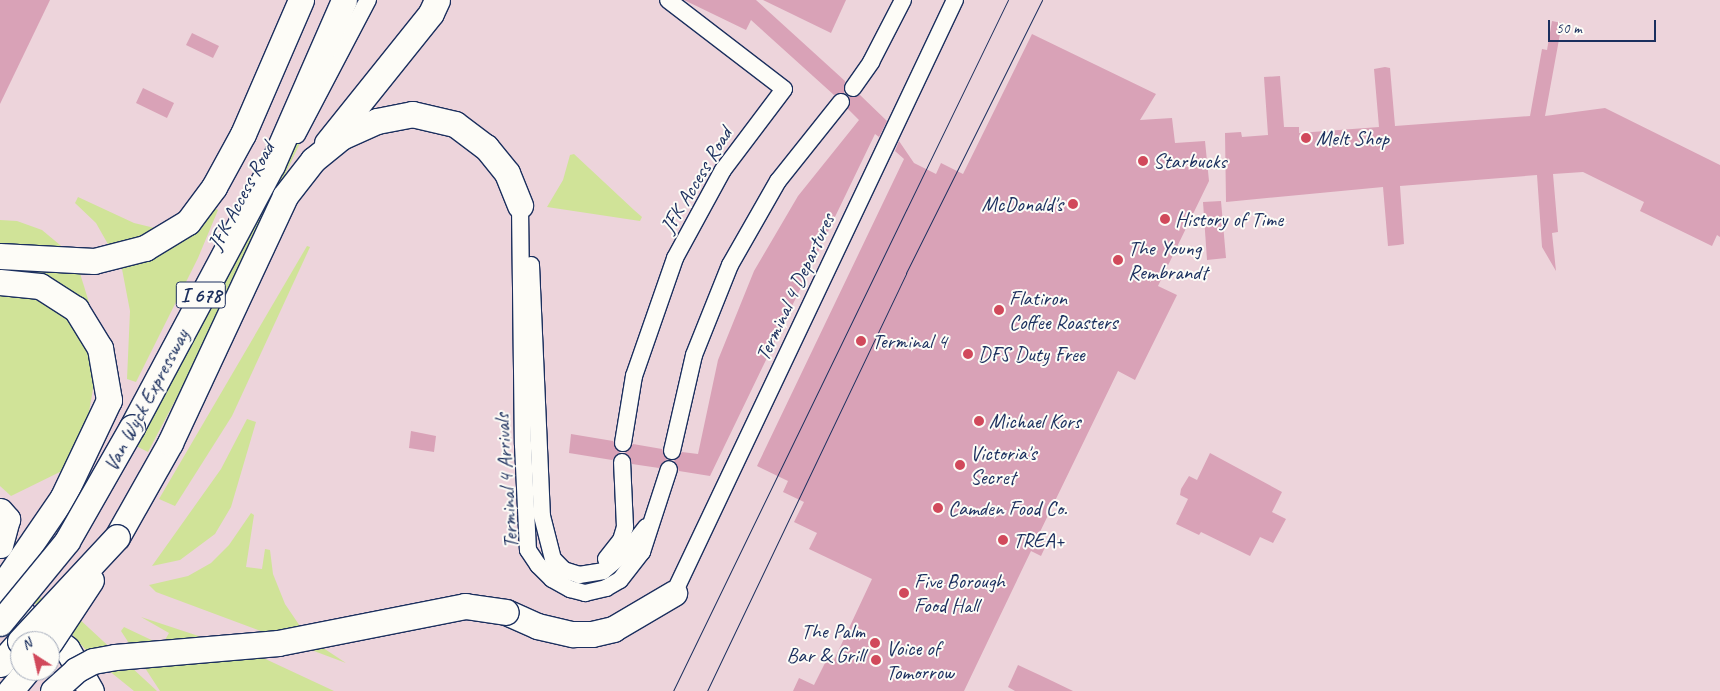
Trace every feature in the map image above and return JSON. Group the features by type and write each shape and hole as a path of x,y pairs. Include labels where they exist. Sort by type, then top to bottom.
{"highway":[{"path":"0,256 94,261 145,248 188,222 214,187 243,134 301,0"},
{"name":"Van Wyck Expressway","path":"0,623 68,541 138,417 272,165 344,0"},
{"name":"Van Wyck Expressway","path":"29,631 117,537 170,443 285,196 365,92 431,13 436,0"},
{"path":"313,160 350,133 377,121 418,114 455,124 486,147 507,173 520,206"},
{"path":"0,282 40,286 76,309 89,326 106,367 109,400 63,497 0,589"},
{"path":"0,545 4,515"},
{"path":"57,631 117,537"},
{"path":"53,691 76,670 93,661 278,643 465,606 488,608 537,626 573,634 592,634 619,626 674,593"},
{"path":"0,596 67,649 91,691"},
{"name":"Van Wyck Expressway","path":"0,664 10,652"},
{"path":"10,691 18,681"}],"street":[{"name":"JFK Access Road","path":"138,417 176,367 368,0"},
{"name":"JFK Access Road","path":"623,443 634,376 675,258 723,170 784,89 668,0"},
{"path":"853,88 879,49 903,0"},
{"name":"Terminal 4 Departures","path":"674,593 955,0"},
{"path":"672,451 694,355 730,265 778,181 841,102"},
{"path":"520,206 532,267 542,516 553,559 564,570 579,574 603,571 629,549 654,515"},
{"name":"Terminal 4 Arrivals","path":"520,206 523,445 528,550 552,579 570,589 585,593 606,588 620,580 642,552 669,469"},
{"path":"579,574 599,565 621,540 625,527 622,462"}],"shaded area":[{"path":"0,0 1720,0 1720,691 0,691"}],"green space":[{"path":"358,0 369,0 187,378 148,452 134,445"},
{"path":"574,154 642,217 640,221 547,207 563,180 570,155"},
{"path":"78,197 134,223 163,230 215,208 218,210 198,258 136,382 127,379 130,311 122,269 96,223 75,203"},
{"path":"0,220 17,221 42,230 66,250 79,270 95,322 93,389 89,412 66,469 11,496 0,486"},
{"path":"307,246 310,247 232,416 175,506 159,499"},
{"path":"247,419 256,422 231,507 215,534 180,560 152,566 221,469"},
{"path":"251,513 254,515 246,567 262,569 265,549 270,550 273,574 285,604 308,638 346,663 156,592 149,585 188,576 211,563 229,545"},
{"path":"16,585 76,616 157,691 134,691 92,657 56,616 13,591"},
{"path":"141,617 259,656 334,691 160,691 121,631 124,627 162,645 169,633"}],"building":[{"path":"0,0 50,0 0,104"},
{"path":"684,0 756,0 845,81 844,93 834,95 751,20 746,30"},
{"path":"763,0 846,0 831,33"},
{"path":"1552,21 1562,23 1545,116 1605,108 1720,165 1720,237 1717,235 1712,246 1640,211 1644,202 1583,172 1553,174 1558,232 1552,233 1556,271 1542,247 1537,175 1400,186 1404,244 1388,246 1383,187 1226,202 1225,133 1241,132 1242,137 1268,135 1264,77 1280,76 1284,127 1299,127 1299,133 1379,127 1374,69 1385,67 1390,68 1395,126 1530,116 1542,49 1547,50"},
{"path":"192,33 219,46 213,58 186,45"},
{"name":"Terminal 4","path":"1032,34 1156,94 1140,120 1172,118 1175,143 1205,141 1209,181 1158,286 1177,295 1135,380 1118,371 1038,536 1048,541 1041,556 1031,551 964,691 793,691 799,678 814,685 828,657 834,660 872,579 809,549 817,533 794,522 804,502 783,492 788,481 757,466 904,159 895,151 899,141 914,163 936,174 941,163 963,174"},
{"path":"143,88 174,103 167,118 136,103"},
{"path":"860,95 887,121 879,137 875,134 710,476 679,471 674,461 682,452 698,454 718,360 754,271 798,196 859,120 848,109 849,97"},
{"path":"1221,201 1226,258 1207,260 1203,202"},
{"path":"411,431 436,436 434,452 409,448"},
{"path":"571,434 613,441 620,452 612,460 569,453"},
{"path":"633,444 662,449 667,459 659,468 632,464 625,453"},
{"path":"1210,453 1282,492 1272,512 1286,519 1273,543 1260,537 1250,556 1201,532 1199,535 1176,524 1188,499 1180,495 1181,489 1189,476 1197,480"},
{"path":"1018,665 1073,691 1015,691 1008,687"}],"tram line":[{"path":"673,691 1008,0"},
{"path":"707,691 906,273 1042,0"}],"place":[{"name":"Melt Shop","path":"1306,138"},
{"name":"Starbucks","path":"1143,161"},
{"name":"McDonald's","path":"1073,204"},
{"name":"History of Time","path":"1165,219"},
{"name":"The Young Rembrandt","path":"1118,260"},
{"name":"Flatiron Coffee Roasters","path":"999,310"},
{"name":"Terminal 4","path":"861,341"},
{"name":"DFS Duty Free","path":"968,354"},
{"name":"Michael Kors","path":"979,421"},
{"name":"Victoria's Secret","path":"960,465"},
{"name":"Camden Food Co.","path":"938,508"},
{"name":"TREA+","path":"1003,540"},
{"name":"Five Borough Food Hall","path":"904,593"},
{"name":"The Palm Bar & Grill","path":"875,643"},
{"name":"Voice of Tomorrow","path":"876,660"}]}
